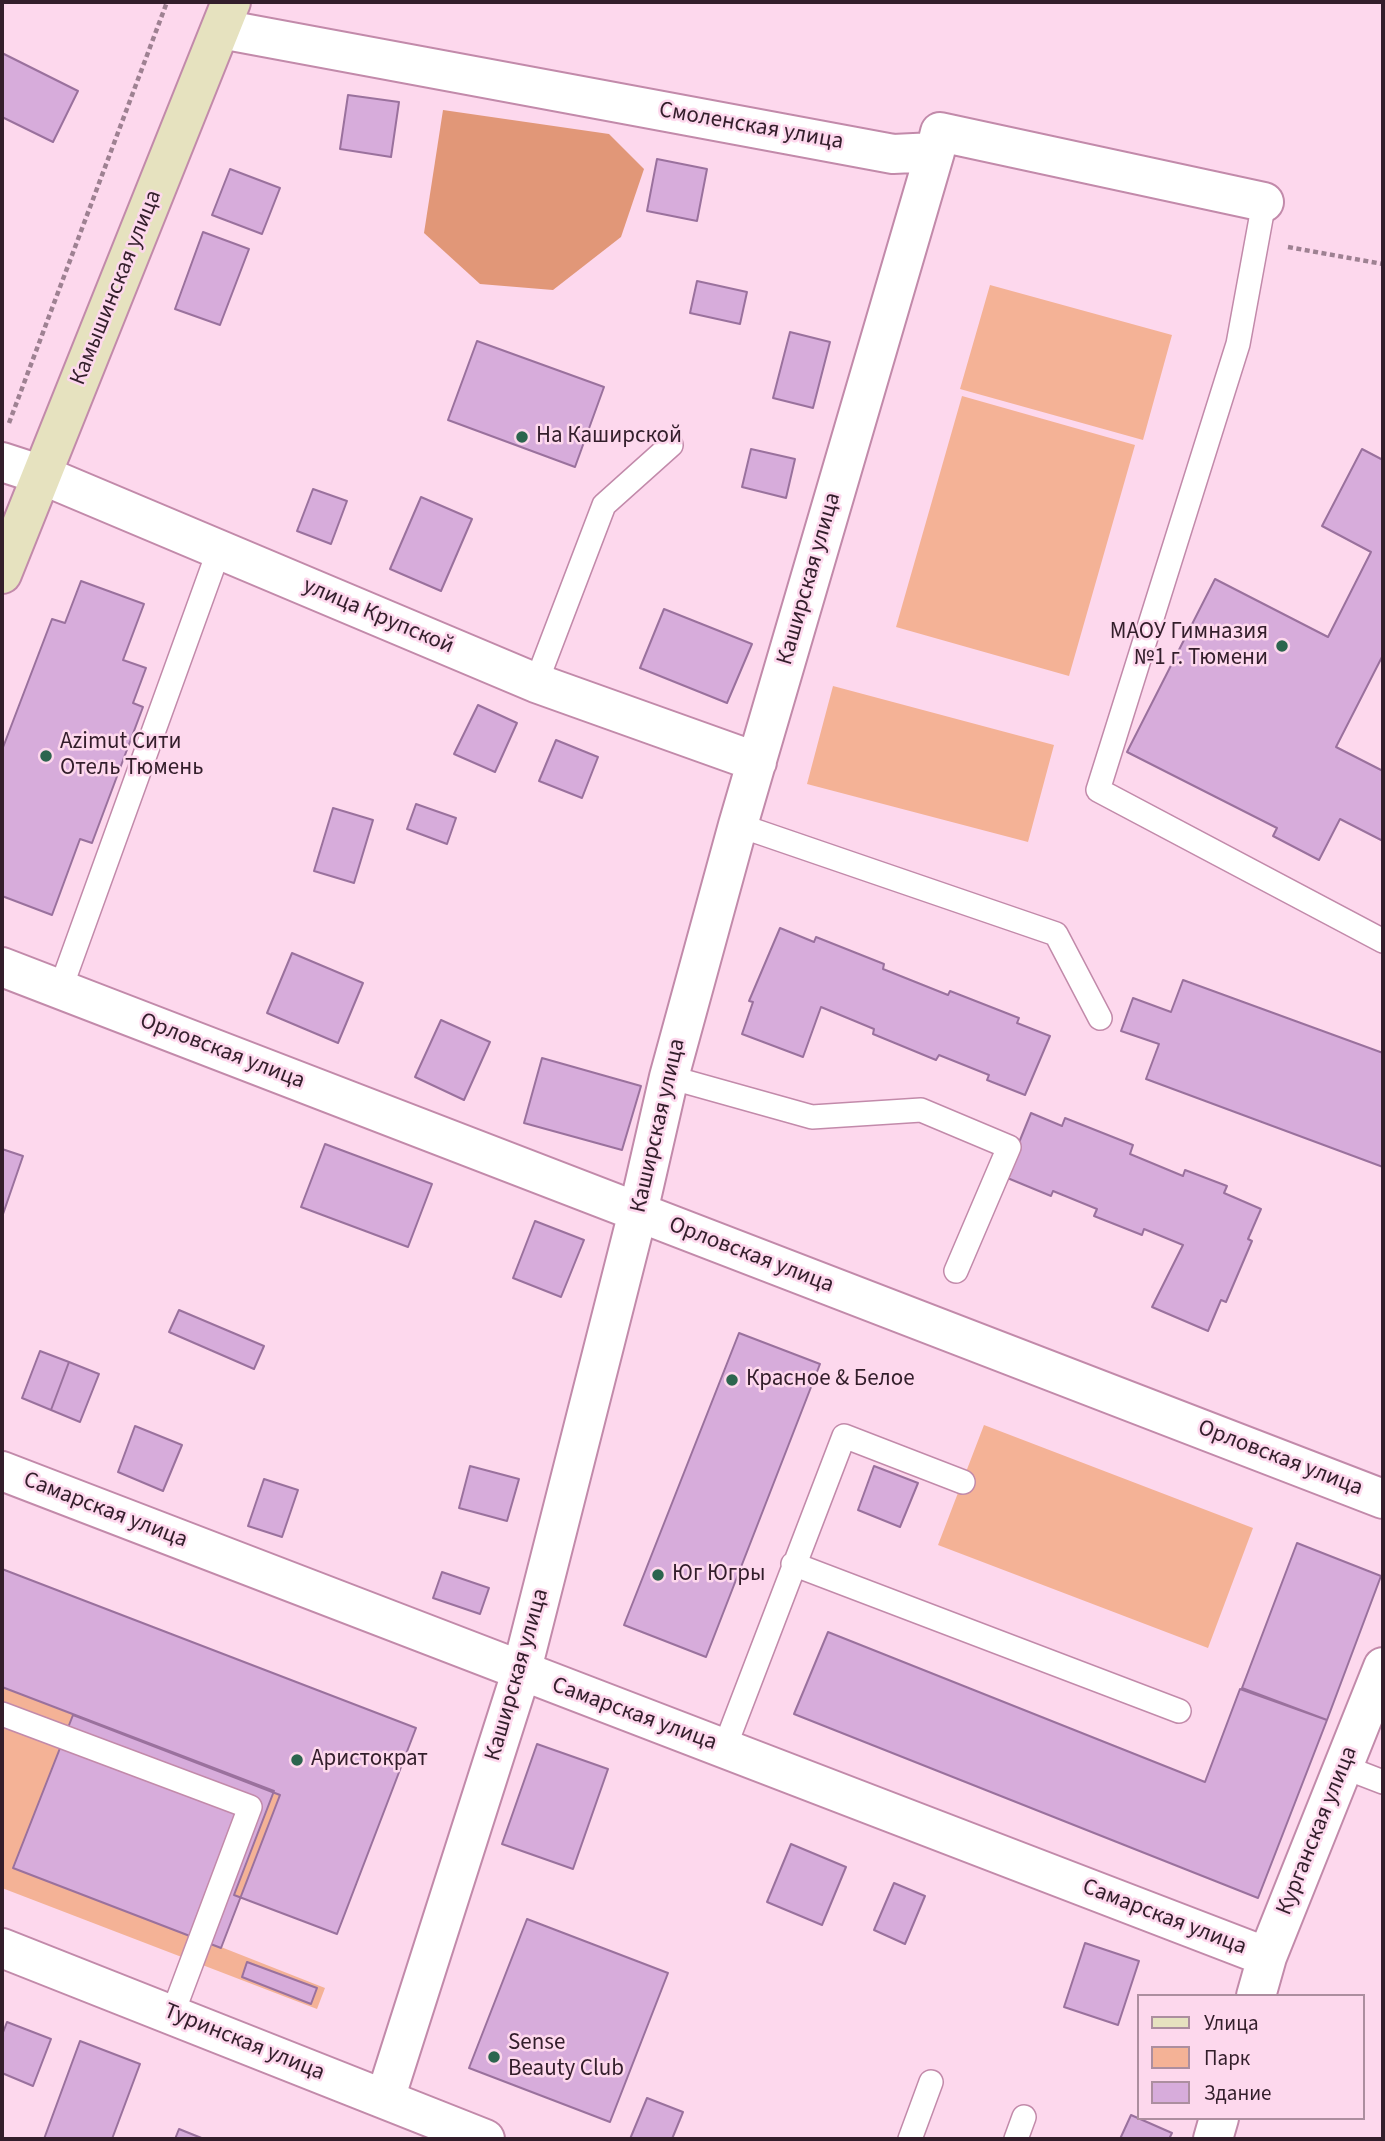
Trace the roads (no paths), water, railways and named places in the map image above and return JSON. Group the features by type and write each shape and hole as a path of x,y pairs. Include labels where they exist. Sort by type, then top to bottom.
{"street":[{"name":"Смоленская улица","path":"226,16 893,154 934,152"},
{"name":"Камышинская улица","path":"2,574 226,16"},
{"path":"934,152 940,132 1264,202"},
{"name":"Каширская улица","path":"385,2099 521,1673 638,1212 669,1077 737,825 934,152"},
{"name":"улица Крупской","path":"2,462 41,475 536,683 757,762"},
{"name":"Орловская улица","path":"2,967 1383,1499"},
{"name":"Самарская улица","path":"2,1471 521,1673 1267,1957"},
{"name":"Курганская улица","path":"1257,1994 1267,1957 1383,1667"},
{"name":"Туринская улица","path":"2,1948 485,2139"},
{"path":"1213,2139 1218,2120"}],"lane":[{"path":"1264,202 1238,344 1098,790 1383,941"},
{"path":"536,683 604,505 671,445"},
{"path":"60,990 219,550"},
{"path":"737,825 1056,934 1100,1018"},
{"path":"669,1077 812,1118 921,1110 1009,1147 956,1271"},
{"path":"724,1749 844,1436 963,1482"},
{"path":"793,1564 1179,1711"},
{"path":"2,1714 250,1807 172,2015"},
{"path":"1345,1767 1383,1782"},
{"path":"910,2139 930,2082"},
{"path":"1016,2139 1024,2117"}],"place":[{"name":"На Каширской","path":"522,437"},
{"name":"МАОУ Гимназия №1 г. Тюмени","path":"1282,646"},
{"name":"Azimut Сити Отель Тюмень","path":"46,756"},
{"name":"Красное & Белое","path":"732,1380"},
{"name":"Юг Югры","path":"658,1575"},
{"name":"Аристократ","path":"297,1760"},
{"name":"Sense Beauty Club","path":"494,2057"}]}
